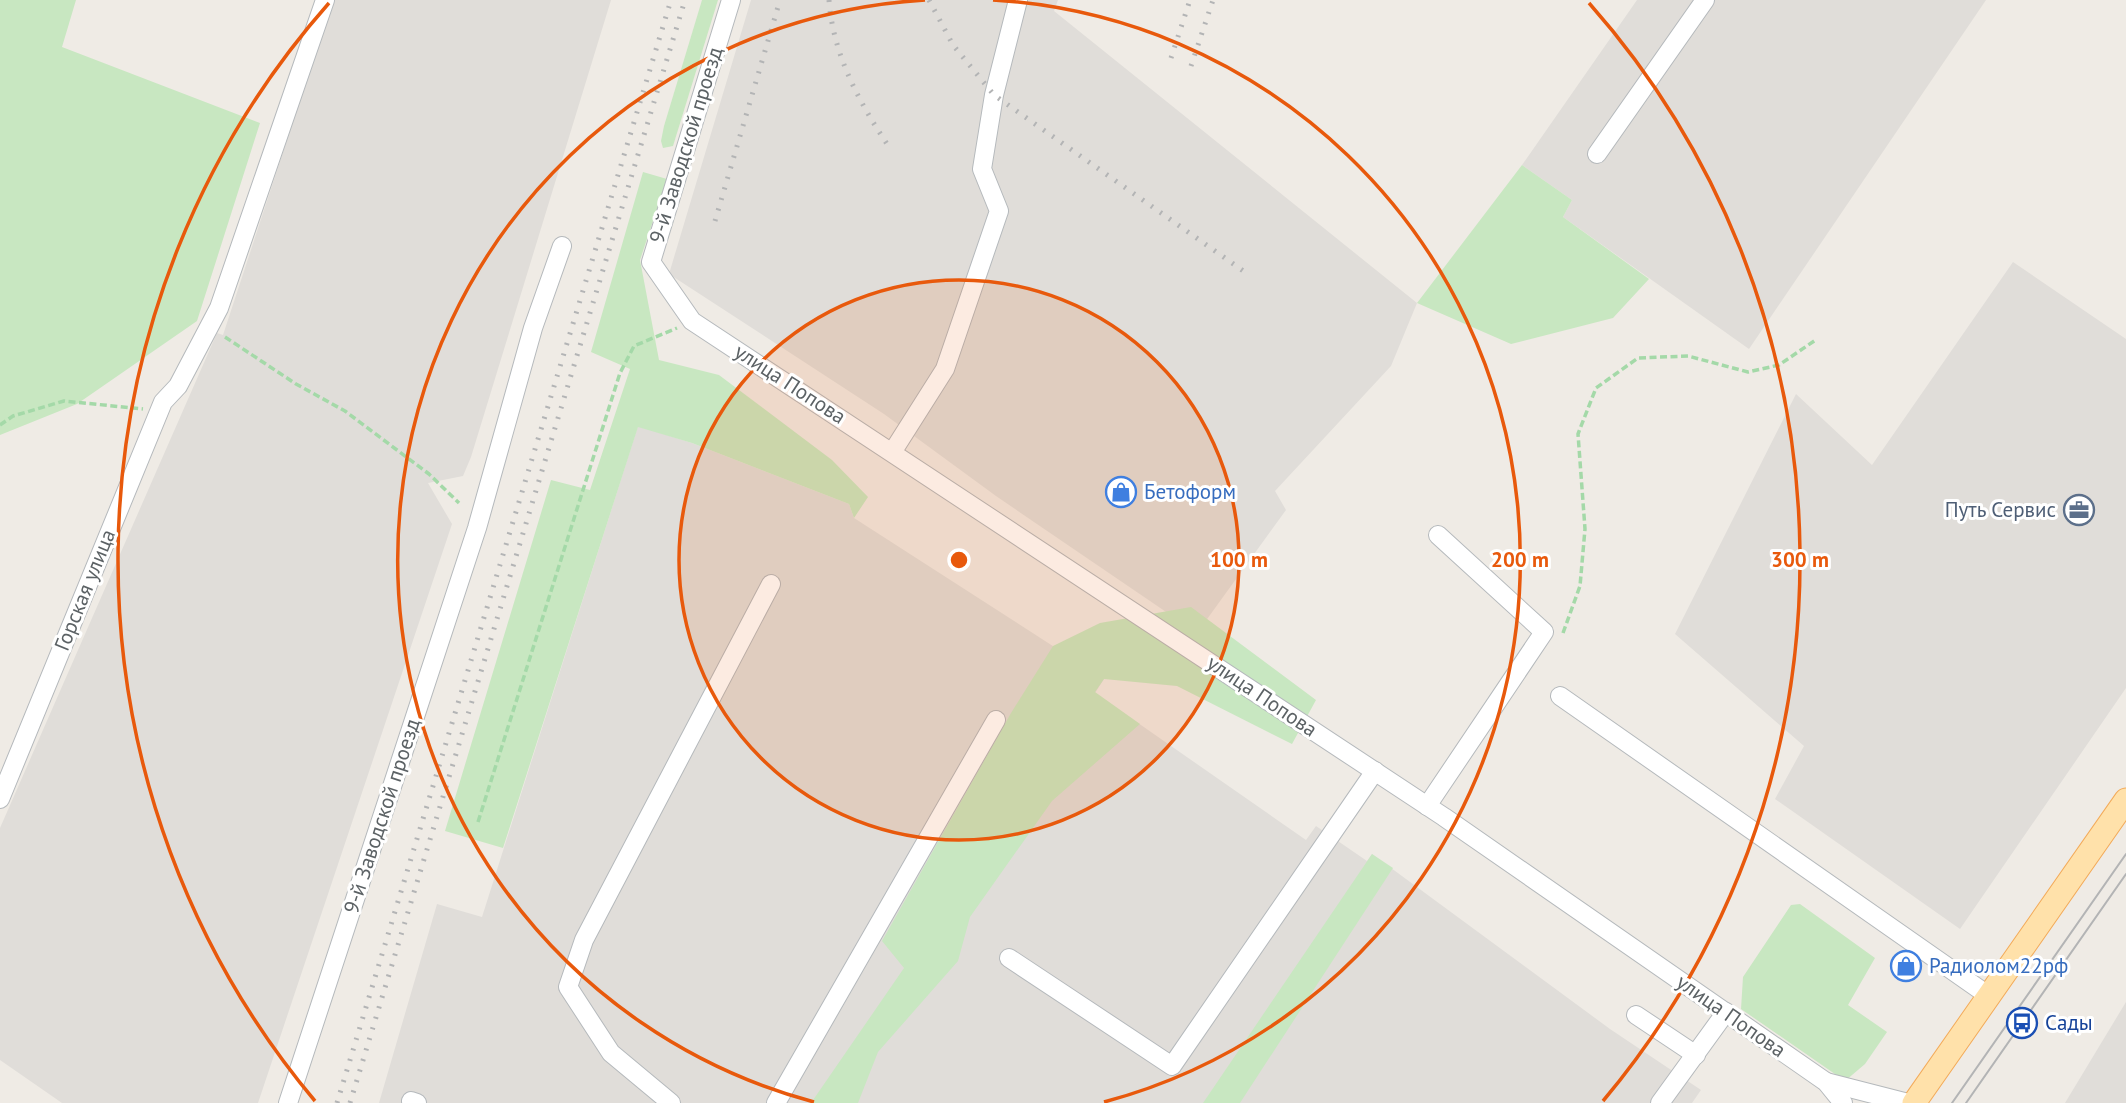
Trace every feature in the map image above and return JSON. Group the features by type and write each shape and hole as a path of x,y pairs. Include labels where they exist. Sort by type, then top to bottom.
{"main road":[{"path":"1914,1103 2126,800"}],"street":[{"name":"Горская улица","path":"0,799 163,402 178,386 219,308 325,0"},
{"name":"9-й Заводской проезд","path":"692,321 651,262 731,0"},
{"path":"893,451 945,369 999,211 982,169 994,95 1018,0"},
{"path":"1597,153 1705,0"},
{"name":"9-й Заводской проезд","path":"288,1103 477,528 533,328 562,246"},
{"name":"улица Попова","path":"692,321 893,451 1427,806 1826,1082 1843,1103"},
{"path":"1427,806 1544,632 1438,535"},
{"path":"671,1103 611,1053 568,987 584,940 771,584"},
{"path":"1560,696 1989,996"},
{"path":"776,1103 996,720"},
{"path":"1009,958 1172,1066 1375,771"},
{"path":"1660,1103 1726,1012"},
{"path":"1636,1014 1696,1055"},
{"name":"улица Попова","path":"1826,1082 1908,1103"}],"path":[{"path":"478,822 620,373 634,346 692,321"},
{"path":"208,329 214,329 296,384 345,411 429,474 459,503"},
{"path":"1560,640 1580,586 1586,529 1578,434 1596,388 1638,358 1688,356 1748,372 1779,365 1817,339"},
{"path":"0,425 13,416 64,401 139,410 163,402"}],"shaded area":[{"path":"333,0 611,0 471,457 463,476 428,483 452,524 258,1103 62,1103 0,1060 0,828 217,333 223,335"},
{"path":"751,0 1058,0 1054,11 1417,303 1391,366 1275,491 1286,510 1197,633 996,496 884,414 669,274"},
{"path":"1637,0 1986,0 1749,349 1563,217 1572,200 1522,165"},
{"path":"2013,262 2126,339 2126,688 1960,929 1775,799 1804,746 1675,634 1796,394 1872,465"},
{"path":"638,426 692,443 849,504 854,518 1104,679 1095,693 1306,840 1316,826 1367,861 1372,854 1610,1029 1701,1090 1692,1103 379,1103 437,904 482,917"},
{"path":"2126,1002 2126,1103 2065,1103"}],"green space":[{"path":"0,0 76,0 62,47 260,123 197,321 77,404 0,435"},
{"path":"702,0 718,0 673,146 663,148 661,141 664,126"},
{"path":"1522,165 1572,200 1563,217 1649,279 1613,318 1511,344 1417,303"},
{"path":"643,172 667,179 640,260 659,360 719,375 832,460 868,497 854,518 849,504 692,443 638,427 503,848 445,831 551,480 590,490 630,369 591,352"},
{"path":"1191,607 1316,700 1292,744 1177,686 1104,679 1095,692 1140,724 1052,801 970,917 958,961 878,1052 858,1103 811,1103 904,968 882,941 1011,713 1053,646 1100,623"},
{"path":"1372,854 1393,868 1240,1103 1203,1103"},
{"path":"1800,904 1875,958 1848,1005 1887,1032 1865,1064 1845,1081 1741,1009 1743,977 1791,905"}],"tram line":[{"path":"1952,1103 2126,854"},
{"path":"1966,1103 2126,874"}],"railway":[{"path":"337,1103 671,0"},
{"path":"350,1103 685,0"},
{"path":"715,221 780,0"},
{"path":"829,0 836,40 849,77 889,147"},
{"path":"929,0 953,45 994,95 1249,275"},
{"path":"1171,58 1190,0"},
{"path":"1191,66 1213,0"}],"place":[{"name":"Бетоформ","path":"1121,492"},
{"name":"Путь Сервис","path":"2079,510"},
{"name":"Радиолом22рф","path":"1906,966"},
{"name":"Сады","path":"2022,1023"}]}
